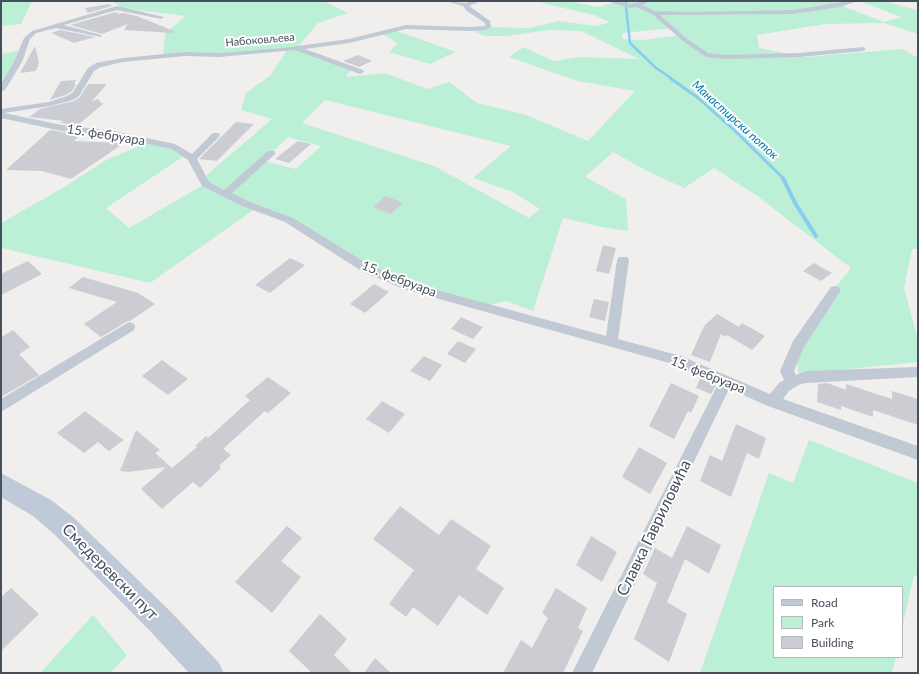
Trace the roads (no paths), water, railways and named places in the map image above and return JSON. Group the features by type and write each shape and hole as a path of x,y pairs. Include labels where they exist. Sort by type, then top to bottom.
{"main road":[{"name":"Смедеревски пут","path":"1,484 42,508 64,526 161,622 201,670"}],"street":[{"path":"449,1 465,5 478,1"},
{"path":"609,1 626,5 637,5 650,1"},
{"path":"654,12 691,14 793,12 840,5 855,1"},
{"name":"Набоковљева","path":"1,111 50,104 70,98 76,94 91,70 99,65 114,62 185,54 238,54 297,48 349,41 406,27 479,30 488,27 488,22 469,10 465,5"},
{"path":"637,5 654,12 700,52 711,56 799,55 863,49"},
{"path":"1,90 18,62 27,38 34,32 117,8 161,16"},
{"path":"56,25 99,36"},
{"path":"297,48 360,72"},
{"name":"15. фебруара","path":"1,115 64,128 114,134 175,147 187,154 192,159 205,184 246,204 289,220 367,270 404,284 676,360 773,402 918,453"},
{"path":"192,159 216,135"},
{"path":"225,194 271,153"},
{"path":"611,343 623,260"},
{"path":"793,381 788,375 787,371 798,345 834,290"},
{"path":"1,406 129,327"},
{"path":"773,402 784,387 793,381 816,376 918,372"},
{"name":"Славка Гавриловића","path":"582,673 726,382"}],"waterway":[{"name":"Манастирски поток","path":"626,7 630,43 655,67 672,79"},
{"name":"Манастирски поток","path":"670,78 697,97 733,129 783,178"},
{"name":"Манастирски поток","path":"783,178 795,203 816,236"}]}
